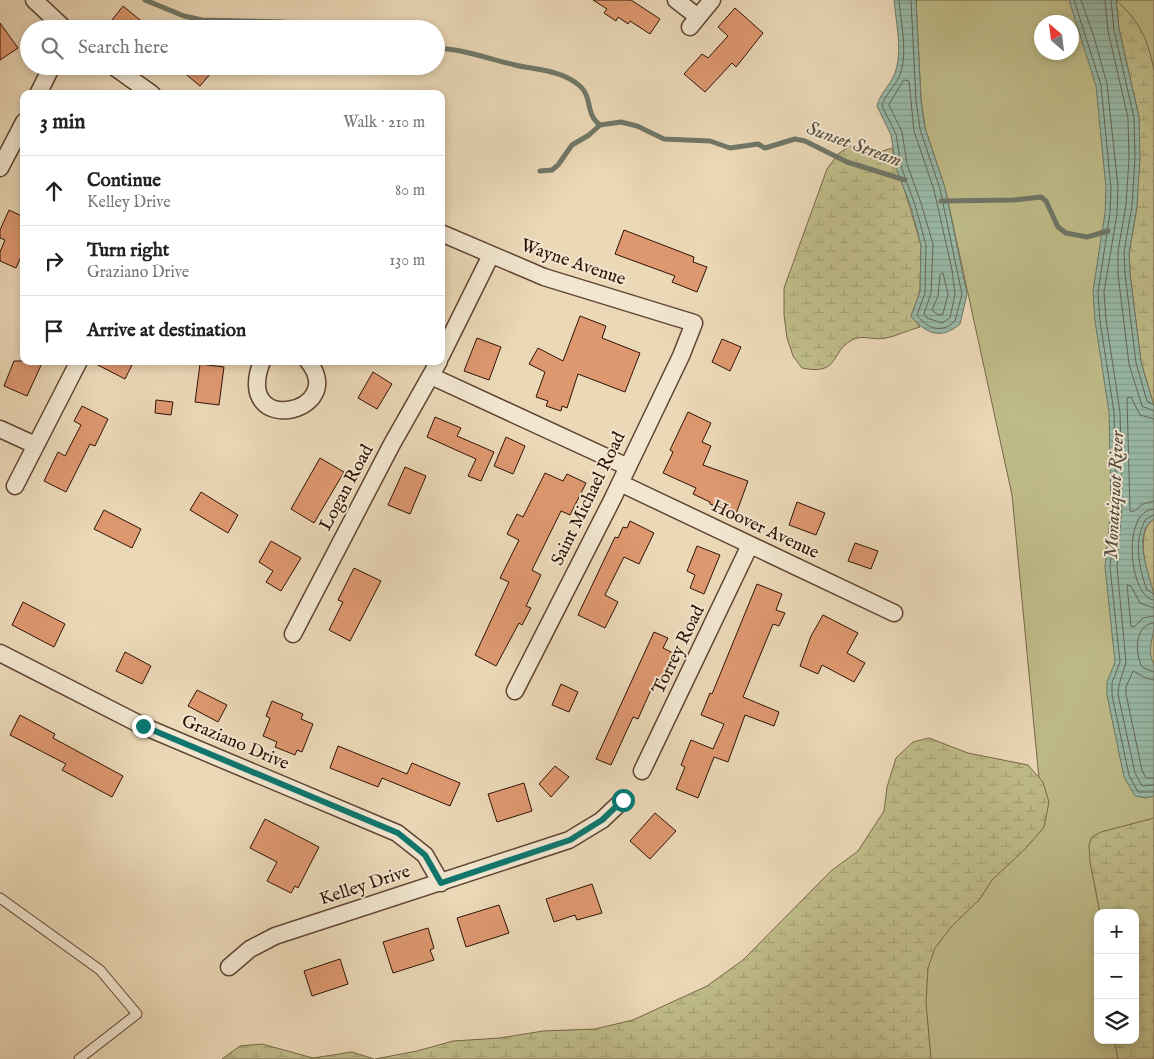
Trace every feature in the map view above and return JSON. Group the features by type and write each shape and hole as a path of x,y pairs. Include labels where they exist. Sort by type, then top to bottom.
{"street":[{"path":"34,0 55,20"},
{"path":"676,0 694,22 712,0"},
{"path":"40,90 48,75"},
{"path":"126,75 146,90"},
{"path":"0,168 20,130"},
{"name":"Wayne Avenue","path":"445,235 544,277 694,323"},
{"path":"445,348 491,255"},
{"name":"Saint Michael Road","path":"515,691 628,467 694,323"},
{"path":"14,486 77,365"},
{"path":"261,365 256,379 259,394 266,404 283,411 300,408 312,394 316,379 310,365"},
{"name":"Logan Road","path":"293,634 392,444 436,365"},
{"path":"431,376 628,467"},
{"path":"0,429 35,445"},
{"name":"Hoover Avenue","path":"620,483 894,613"},
{"name":"Torrey Road","path":"642,771 750,545"},
{"name":"Graziano Drive","path":"0,653 143,726 398,833 425,855 441,883"},
{"name":"Kelley Drive","path":"228,967 250,949 275,936 570,840 602,820 623,800"}],"lane":[{"path":"0,898 100,970 137,1014 79,1059"}],"green space":[{"path":"916,0 1154,0 1154,1059 918,1059 881,976 1040,789 1012,495 945,188 925,128 921,100"},
{"path":"1116,0 1131,16 1142,32 1149,49 1154,71 1154,406 1141,362 1130,274 1129,253 1137,207 1139,117 1119,29"},
{"path":"850,146 880,152 892,148 921,245 920,292 911,316 920,327 886,338 856,338 845,345 829,366 814,370 802,368 793,356 787,338 784,315 784,288 827,169 838,154"},
{"path":"1154,519 1154,595 1146,566 1143,544 1144,534 1148,525"},
{"path":"929,738 968,753 1028,765 1043,782 1049,802 1044,827 1026,848 992,880 980,899 952,926 935,948 928,968 926,1002 931,1059 375,1059 417,1051 453,1041 500,1038 543,1031 595,1029 633,1020 707,986 743,960 831,871 858,851 884,811 887,787 896,758 913,742"},
{"path":"1154,818 1154,1059 1118,1059 1115,1044 1139,1044 1139,909 1099,909 1090,862 1089,845 1092,837 1101,832"},
{"path":"262,1044 313,1058 352,1052 374,1059 222,1059 240,1046"}],"water":[{"path":"894,0 916,0 921,100 925,128 945,188 967,294 960,324 947,332 934,333 928,331 911,316 920,292 921,245 911,207 896,168 891,135 877,106 880,97 893,78 897,64 898,36"},
{"name":"Monatiquot River","path":"1069,0 1116,0 1119,29 1139,117 1140,158 1137,207 1129,253 1130,274 1141,362 1154,406 1154,519 1147,526 1143,535 1144,556 1154,596 1154,628 1150,651 1154,665 1154,796 1146,798 1135,796 1124,777 1107,695 1107,682 1115,662 1105,567 1111,506 1109,412 1095,321 1093,291 1105,213 1106,188 1096,86 1079,32 1079,15 1074,15"}],"building":[{"path":"593,0 631,0 660,19 650,34 630,21 628,24 618,17 616,21 604,13 607,9"},
{"path":"123,6 140,20 112,20"},
{"path":"735,8 763,33 736,67 732,63 705,92 684,74 702,54 708,58 728,36 718,27"},
{"path":"0,23 18,48 0,60"},
{"path":"187,75 209,75 200,86"},
{"path":"9,210 20,215 20,259 16,268 0,261 0,252 5,240 0,238 0,230"},
{"path":"624,230 694,257 693,262 707,267 697,292 672,282 675,276 615,254"},
{"path":"580,316 606,326 602,338 640,353 625,392 578,374 567,408 562,406 561,411 546,406 548,401 536,397 545,372 529,364 538,348 563,361"},
{"path":"477,338 501,347 489,380 464,371"},
{"path":"722,339 741,347 730,371 712,362"},
{"path":"14,361 20,361 20,365 41,365 27,396 4,386"},
{"path":"98,365 132,365 125,379"},
{"path":"200,365 224,367 219,405 195,402"},
{"path":"373,372 392,384 377,409 358,398"},
{"path":"156,400 173,402 171,415 155,413"},
{"path":"82,406 108,419 95,446 90,444 66,492 44,481 58,452 65,456 81,425 74,421"},
{"path":"688,412 711,423 702,442 711,446 703,465 748,481 736,514 710,504 710,502 693,494 696,488 663,473 673,452 670,450"},
{"path":"435,417 461,428 457,436 494,452 481,481 468,476 476,459 427,437"},
{"path":"506,437 525,446 513,474 494,466"},
{"path":"320,458 344,472 314,523 291,509"},
{"path":"405,467 426,476 410,514 388,505"},
{"path":"545,473 563,481 567,474 586,483 570,515 561,511 532,570 541,575 526,606 531,608 522,625 519,623 496,666 475,655 509,582 500,578 519,540 507,534 517,514 523,517"},
{"path":"201,492 238,515 228,533 190,510"},
{"path":"797,502 825,513 816,535 789,525"},
{"path":"104,510 141,529 132,548 94,529"},
{"path":"630,521 654,533 639,564 624,557 605,595 618,602 605,628 578,615 615,537 618,538 623,527 627,528"},
{"path":"271,541 301,558 281,591 266,582 273,571 259,562"},
{"path":"855,543 878,551 871,569 848,561"},
{"path":"697,546 720,555 704,594 690,588 695,575 687,571"},
{"path":"354,568 381,581 350,641 329,630 343,602 338,600"},
{"path":"757,584 782,594 776,610 785,613 779,626 773,624 743,697 779,712 774,726 745,715 728,762 714,757 698,798 676,789 685,767 681,765 691,740 713,749 724,724 701,715 710,693 712,694"},
{"path":"23,602 65,624 54,647 12,625"},
{"path":"823,615 858,633 847,653 865,663 854,682 822,665 818,674 800,666 811,636"},
{"path":"654,632 668,638 663,648 673,653 658,685 654,683 638,719 633,717 611,765 596,759"},
{"path":"125,652 151,666 142,684 116,671"},
{"path":"561,684 578,692 569,712 552,705"},
{"path":"197,690 227,705 218,722 188,706"},
{"path":"272,701 303,714 301,719 313,724 302,752 297,750 295,755 275,747 277,742 263,736 270,718 266,716"},
{"path":"20,715 55,734 53,738 123,776 112,797 62,770 66,764 10,735"},
{"path":"338,746 407,774 412,763 460,783 450,806 382,778 378,787 330,768"},
{"path":"555,766 569,777 551,797 539,784"},
{"path":"524,783 532,811 497,822 488,794"},
{"path":"655,813 676,831 650,859 630,841"},
{"path":"265,819 319,847 298,888 295,886 291,893 267,881 277,862 250,848"},
{"path":"592,884 602,913 577,920 575,915 554,922 546,899"},
{"path":"499,905 509,933 466,947 457,918"},
{"path":"428,928 434,948 430,950 434,960 393,973 383,942"},
{"path":"340,959 348,984 312,996 304,971"}],"waterway":[{"name":"Sunset Stream","path":"145,0 184,16 202,20"},
{"name":"Sunset Stream","path":"445,49 549,71 565,77 580,86 584,91 592,116 600,125 621,122 637,126 664,139 710,141 730,148 758,144 765,148 795,139 805,141 847,162 905,180"},
{"path":"540,171 552,170 558,165 572,145 589,135 600,125"},
{"name":"Sunset Stream","path":"941,201 1014,200 1041,197 1046,201 1058,227 1066,233 1087,237 1108,231"}],"route":[{"path":"143,726 398,833 417,846 425,855 432,864 441,883 570,840 602,820 623,800"}]}
